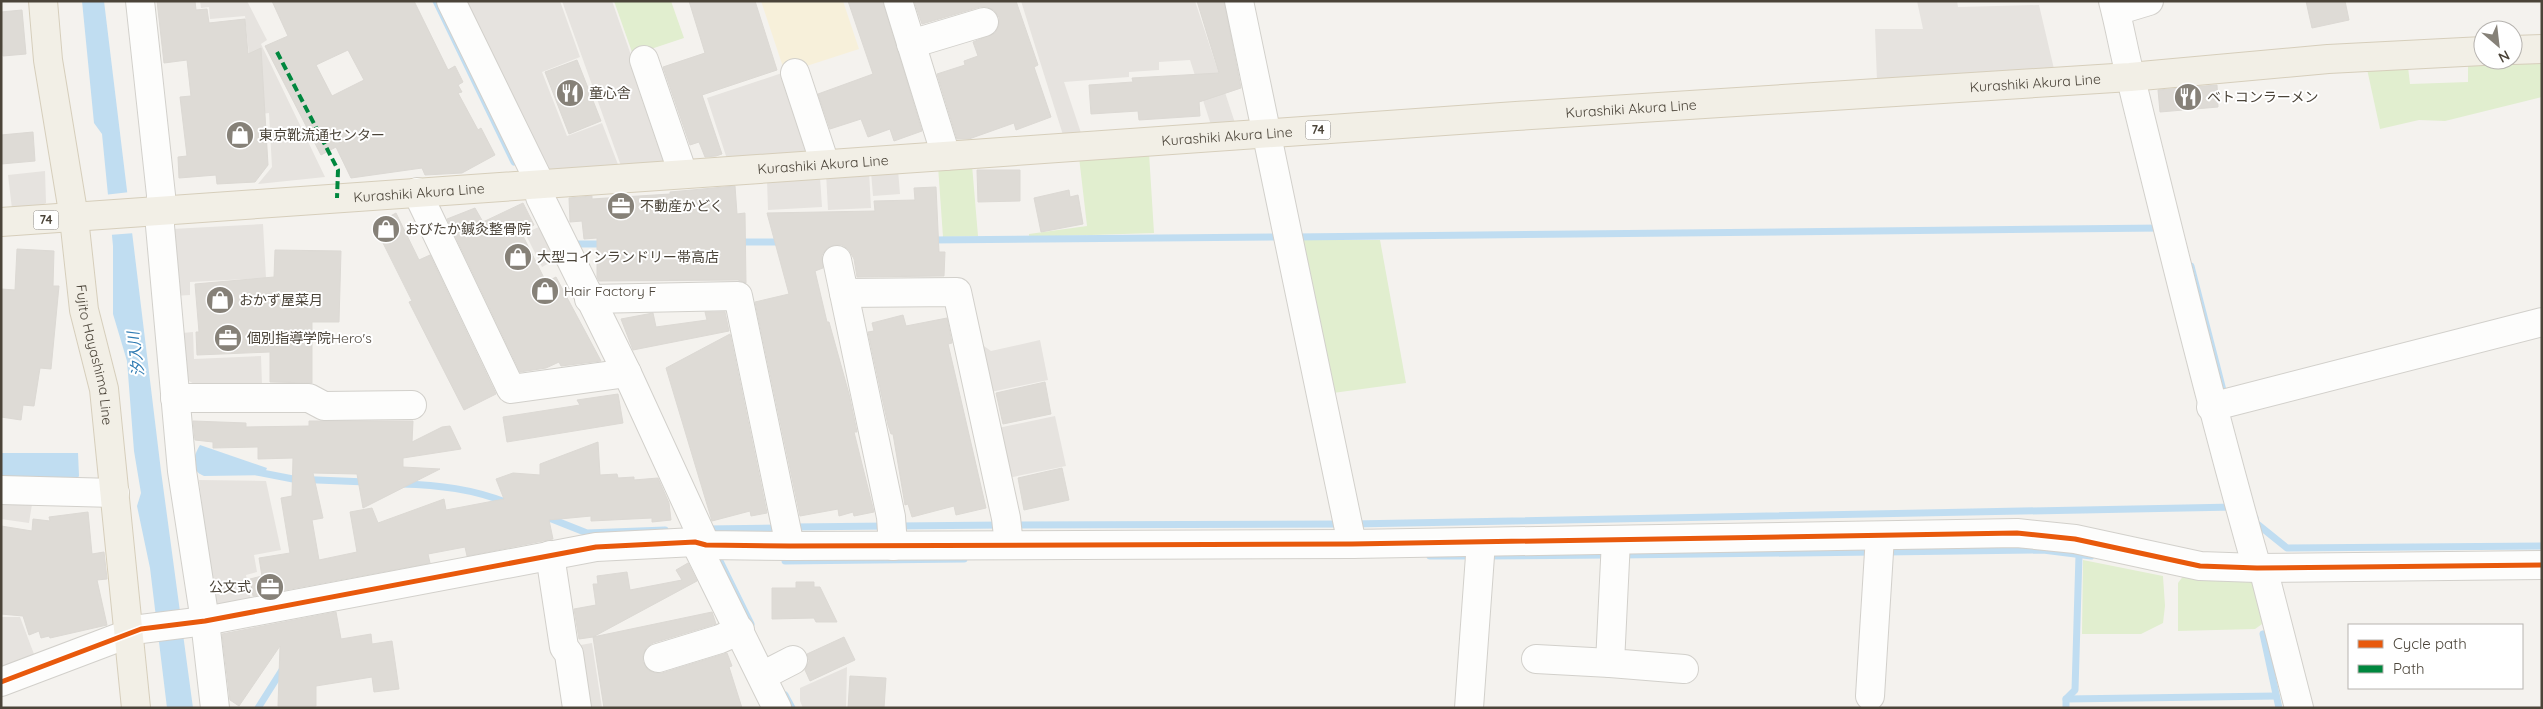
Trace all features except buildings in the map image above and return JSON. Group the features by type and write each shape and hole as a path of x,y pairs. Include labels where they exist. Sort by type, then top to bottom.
{"main road":[{"name":"Fujito Hayashima Line","path":"43,1 48,60 82,217 84,310 104,389 115,493 134,632 136,708"},
{"path":"2523,50 2542,49"},
{"name":"Kurashiki Akura Line","path":"1,222 824,164 2130,77 2328,59 2473,52"}],"street":[{"path":"140,1 161,195 157,211 182,471 201,622 215,708"},
{"path":"451,1 540,184 540,197 627,373 740,630 776,669 777,708"},
{"path":"898,1 946,156"},
{"path":"1239,1 1349,531"},
{"path":"2127,6 2130,77 2169,228 2220,405 2240,506 2260,568 2299,708"},
{"path":"911,44 984,22"},
{"path":"644,60 683,174"},
{"path":"795,73 824,164"},
{"path":"417,192 511,389 627,373"},
{"path":"837,260 892,532"},
{"path":"844,293 957,292 1008,532"},
{"path":"589,299 738,296 788,534"},
{"path":"2220,405 2542,322"},
{"path":"175,398 309,398 324,406 412,404"},
{"path":"1,490 115,493"},
{"path":"1,682 134,632 551,563 596,547 700,536 892,532 1349,531 1480,552 1880,546 2016,533 2046,535 2200,566 2260,568 2542,565"},
{"path":"1870,696 1880,546"},
{"path":"1610,663 1616,549"},
{"path":"1469,708 1480,552"},
{"path":"551,563 564,647 569,654 577,708"},
{"path":"658,658 720,639 740,630"},
{"path":"1536,659 1684,669"}],"green space":[{"path":"614,1 671,1 684,38 633,55"},
{"path":"2523,61 2542,61 2542,97 2445,121 2419,120 2380,129 2367,69 2408,67 2410,84 2468,82 2468,62 2473,62 2473,70 2523,70"},
{"path":"1149,153 1154,233 1029,237 1029,234 1087,226 1079,157"},
{"path":"972,165 978,236 943,237 938,166"},
{"path":"1303,240 1380,240 1406,383 1333,393"},
{"path":"2083,560 2163,576 2165,606 2163,623 2141,634 2082,634"},
{"path":"2184,575 2255,583 2265,622 2255,629 2178,631 2178,583"}],"sand":[{"path":"761,1 843,1 859,49 785,73"}],"shaded area":[{"path":"200,1 247,1 267,40 261,44 325,177 258,184 272,167 269,113 261,114 249,55 245,16 210,19 209,7 201,8"},
{"path":"462,1 560,1 580,57 542,72 567,136 602,123 619,167 547,170"},
{"path":"562,1 612,1 669,163 621,166"},
{"path":"1021,1 1195,1 1235,123 1211,125 1190,60 1159,62 1159,70 1129,72 1129,77 1064,82 1081,133 1063,135"},
{"path":"1917,1 1957,1 1958,7 2039,5 2054,69 1877,81 1875,29 1923,29"},
{"path":"782,73 808,152 727,159 707,98"},
{"path":"898,170 900,194 873,196 871,172"},
{"path":"45,171 46,203 39,207 12,209 8,175"},
{"path":"869,171 871,208 828,210 826,173"},
{"path":"820,177 822,207 768,210 767,180"},
{"path":"263,224 266,278 190,282 190,295 175,296 172,229"},
{"path":"539,227 555,260 542,267 525,233"},
{"path":"193,332 194,359 261,356 262,385 201,388 184,378 182,333"},
{"path":"1040,340 1048,380 991,392 981,344 991,351"},
{"path":"1055,416 1066,466 1008,478 998,428"},
{"path":"199,480 266,481 281,550 254,555 257,572 246,575 251,601 214,607"},
{"path":"1,497 33,498 29,523 1,519"},
{"path":"1,617 20,617 37,662 1,673"},
{"path":"592,643 602,708 585,708 575,646"},
{"path":"847,667 846,708 803,708 800,701 800,688"}],"water":[{"name":"汐入川","path":"82,1 104,1 161,471 193,708 167,708 150,568 137,506 141,493 134,451 127,361 113,314 113,246 102,134 94,123"},
{"path":"200,445 267,468 264,475 204,476 194,467 194,458"},
{"path":"1,453 78,453 79,476 73,486 1,483"}],"pier":[{"path":"130,192 135,233 109,235 104,195"}],"waterway":[{"path":"436,1 514,162"},
{"path":"1294,237 2163,228"},
{"path":"931,240 1281,237"},
{"path":"736,242 783,242"},
{"path":"577,244 605,244"},
{"path":"2191,266 2225,398"},
{"path":"257,472 293,479 366,482"},
{"path":"401,484 429,485 456,489 482,494 508,503"},
{"path":"1353,524 2235,507"},
{"path":"544,516 587,533 665,530"},
{"path":"2255,518 2256,523 2287,548 2542,546"},
{"path":"1013,525 1342,524"},
{"path":"898,526 1002,525"},
{"path":"793,527 887,526"},
{"path":"706,529 780,528"},
{"path":"1885,552 2043,550 2091,556"},
{"path":"1620,555 1874,552"},
{"path":"1485,556 1609,555"},
{"path":"2066,708 2066,699 2075,690 2079,555"},
{"path":"1430,556 1474,556"},
{"path":"719,559 751,624"},
{"path":"785,561 964,559"},
{"path":"2263,634 2279,708"},
{"path":"258,708 282,670"},
{"path":"785,695 792,708"},
{"path":"2066,699 2276,696"}],"marked path":[{"path":"277,52 338,170 337,198"}],"cycle path":[{"path":"1,682 141,629 205,621 596,547 695,542 706,545 790,546 1352,544 2017,533 2075,539 2200,566 2257,568 2542,565"}],"place":[{"name":"童心舎","path":"570,93"},
{"name":"ベトコンラーメン","path":"2188,97"},
{"name":"東京靴流通センター","path":"240,135"},
{"name":"不動産かどく","path":"621,206"},
{"name":"おびたか鍼灸整骨院","path":"386,229"},
{"name":"大型コインランドリー帯高店","path":"518,257"},
{"name":"Hair Factory F","path":"545,291"},
{"name":"おかず屋菜月","path":"220,300"},
{"name":"個別指導学院Hero's","path":"228,338"},
{"name":"公文式","path":"270,587"}]}
